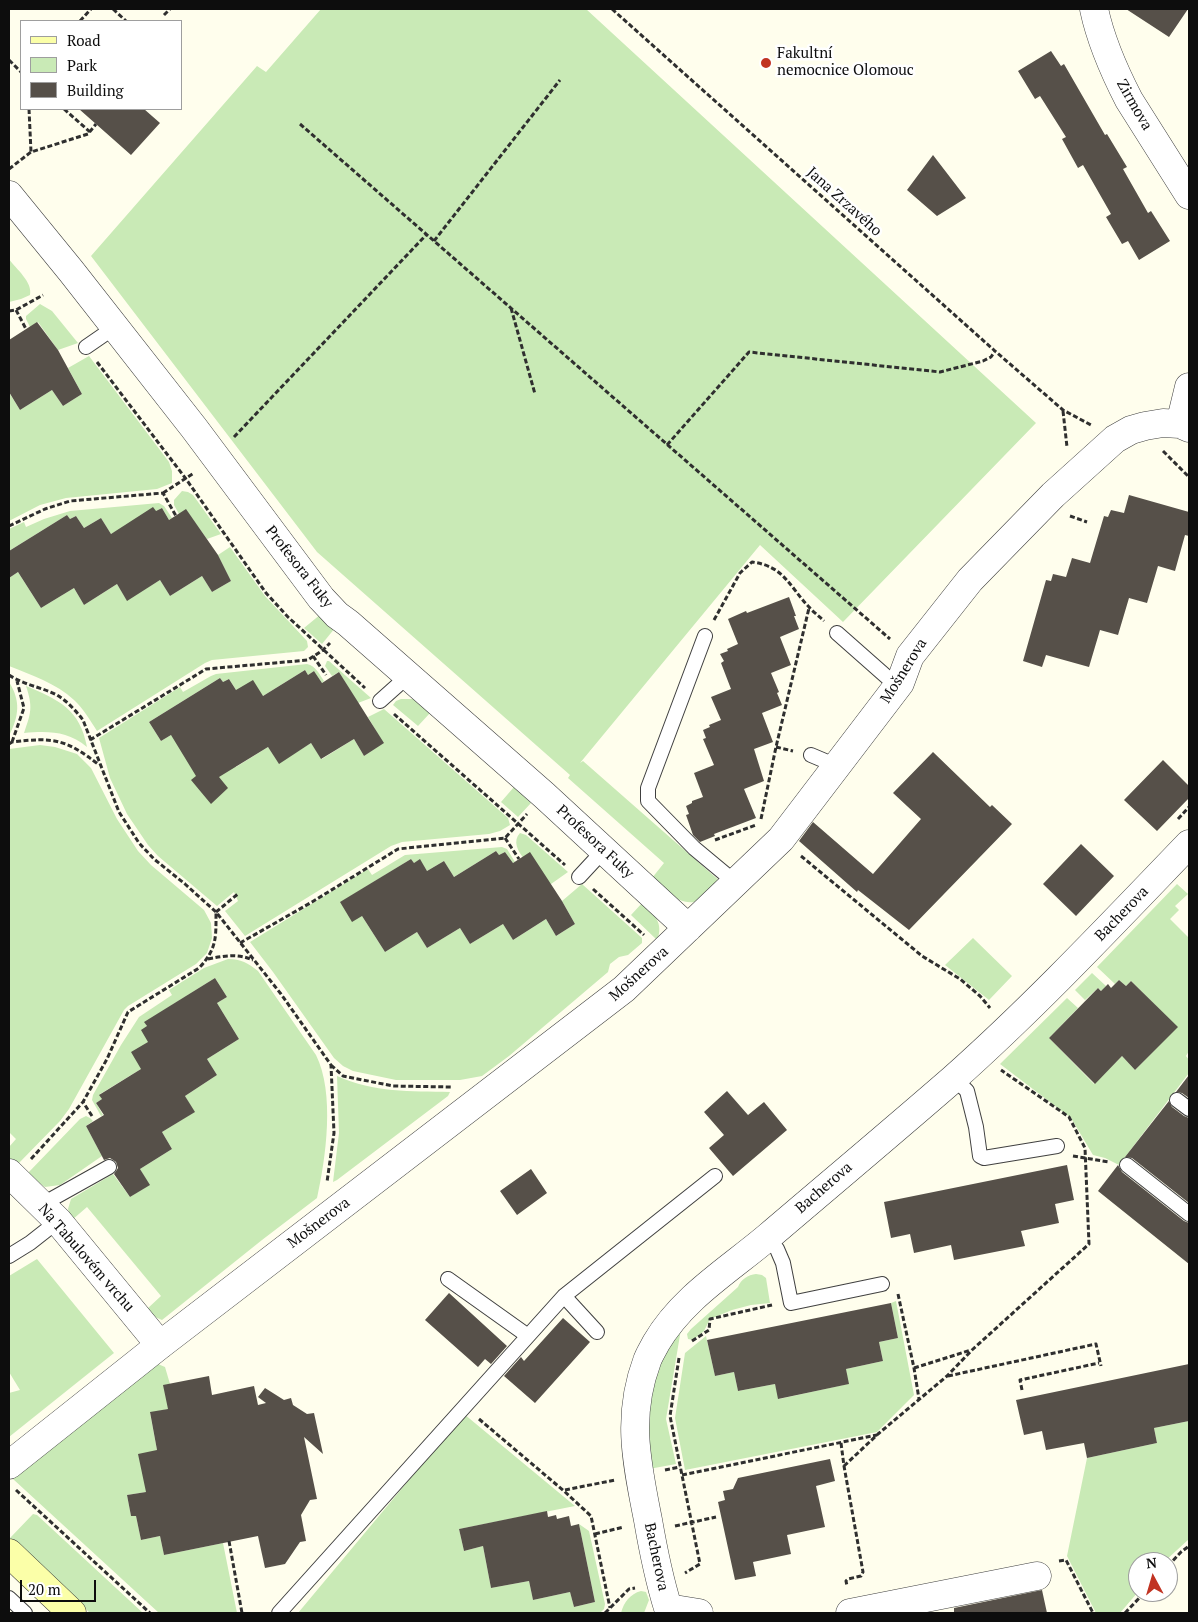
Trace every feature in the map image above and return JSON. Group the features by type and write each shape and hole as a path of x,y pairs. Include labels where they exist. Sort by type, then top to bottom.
{"street":[{"name":"Zirmova","path":"1094,9 1106,51 1129,100 1189,195"},
{"name":"Profesora Fuky","path":"9,195 216,456 305,579 321,598 544,795 688,928"},
{"path":"1184,426 1189,387"},
{"name":"Mošnerova","path":"12,1477 160,1345 617,995 781,839 898,686 910,656 970,580 1052,495 1115,439 1131,430 1163,424 1184,426"},
{"name":"Bacherova","path":"699,1613 665,1611 637,1464 634,1435 639,1388 647,1359 665,1328 700,1291 766,1238 954,1078 1059,979 1189,844"},
{"name":"Na Tabulovém vrchu","path":"19,1168 49,1213 160,1345"},
{"path":"9,1553 72,1613"},
{"path":"9,1574 53,1613"},
{"path":"851,1613 1035,1576"}],"lane":[{"path":"86,347 115,327"},
{"path":"837,633 898,686"},
{"path":"705,636 648,788 648,801 694,848 736,883"},
{"path":"380,701 408,676"},
{"path":"811,755 837,766"},
{"path":"579,877 604,850"},
{"path":"954,1078 967,1090 976,1126 980,1156 984,1158 1057,1146"},
{"path":"1177,1100 1189,1109"},
{"path":"1127,1165 1189,1214"},
{"path":"9,1256 30,1243 49,1213 109,1167"},
{"path":"279,1613 564,1296 716,1176"},
{"path":"766,1238 777,1249 783,1263 791,1303 882,1284"},
{"path":"448,1279 528,1336"},
{"path":"564,1296 597,1332"},
{"path":"9,1598 25,1613"}],"path":[{"path":"81,20 91,9"},
{"path":"113,9 125,20"},
{"path":"164,14 170,9"},
{"name":"Jana Zrzavého","path":"612,9 1063,410"},
{"path":"9,60 20,71"},
{"path":"434,241 560,80"},
{"path":"30,110 31,152"},
{"path":"65,110 90,132"},
{"path":"9,170 31,152 88,134 96,124"},
{"path":"300,124 910,656"},
{"path":"9,526 45,509 70,501 163,492 186,479 216,456 427,234"},
{"path":"9,311 16,310 43,295"},
{"path":"511,308 535,394"},
{"path":"16,310 26,329"},
{"path":"667,445 749,352 940,372 984,361 991,357 995,351"},
{"path":"106,372 186,479 266,593 288,617 649,939"},
{"path":"1157,447 1168,455 1189,477"},
{"path":"163,492 176,516"},
{"path":"1073,508 1067,515 1087,522"},
{"path":"694,848 760,823 809,608 784,576 766,564 752,562 740,572 705,636"},
{"path":"90,740 206,669 308,660 323,650 348,623"},
{"path":"313,656 326,675"},
{"path":"9,675 17,681 58,696 74,709 83,720 119,812 139,843 154,859 216,912 281,994 331,1065 344,1076 393,1086 462,1087"},
{"path":"17,681 24,708 10,743 39,739 57,741 80,750 100,765"},
{"path":"240,943 312,902 398,849 505,838 544,795"},
{"path":"505,838 519,859"},
{"path":"781,839 922,956 960,979 971,988 980,996 994,1015"},
{"path":"216,912 240,893"},
{"path":"19,1168 83,1102 107,1059 128,1012 198,968 207,959 216,940 216,912"},
{"path":"207,959 243,955 254,960"},
{"path":"844,1466 878,1434 947,1376 972,1350 1089,1244 1085,1148 1068,1117 994,1064"},
{"path":"326,1186 334,1133 331,1065"},
{"path":"83,1102 92,1116"},
{"path":"882,1284 896,1283 919,1399"},
{"path":"688,1343 709,1330 710,1319 774,1305"},
{"path":"947,1376 1096,1344 1100,1365 1020,1380 1022,1390"},
{"path":"914,1368 972,1350"},
{"path":"680,1357 670,1416 700,1564 680,1576"},
{"path":"464,1407 591,1516 610,1608"},
{"path":"682,1475 878,1434"},
{"path":"841,1443 863,1572 861,1576 846,1581 851,1613"},
{"path":"12,1477 150,1613"},
{"path":"564,1491 618,1480"},
{"path":"692,1523 716,1517"},
{"path":"229,1541 242,1613"},
{"path":"1178,1555 1189,1546"},
{"path":"1035,1576 1036,1566 1066,1560 1093,1613"},
{"path":"605,1613 629,1589 638,1587"},
{"path":"1125,1613 1135,1602"}],"green space":[{"path":"321,9 586,9 1036,423 843,622 760,545 580,763 583,761 722,883 709,895 700,900 686,902 680,900 652,878 664,863 568,778 570,775 317,552 91,256 257,66 266,72"},
{"path":"9,259 27,281 30,295 9,302"},
{"path":"40,304 52,311 78,343 58,350 38,322 30,327 26,316"},
{"path":"89,356 169,462 172,471 172,483 157,489 66,498 40,505 9,521 9,395 20,410 52,390 63,406 82,394 68,368"},
{"path":"182,491 193,495 221,534 207,539 186,510 179,514 174,505 174,500"},
{"path":"159,503 164,506 172,518 169,520 162,508 111,534 101,518 84,528 76,516 70,519 67,515 9,551 9,529 24,522 26,527 70,511"},
{"path":"230,547 265,596 307,641 308,647 304,651 212,660 97,731 86,714 67,694 43,680 9,666 9,578 18,572 41,608 74,588 84,605 117,584 127,600 160,580 170,596 202,576 212,592 231,581 218,555"},
{"path":"321,614 335,628 322,644 304,628"},
{"path":"327,661 371,698 358,703 339,672 332,676 325,666"},
{"path":"307,664 317,671 324,681 322,683 314,671 308,675 305,670 263,696 236,690 229,679 223,682 220,678 149,722 161,741 171,735 226,751 236,767 268,747 279,763 311,743 322,759 354,739 364,756 383,743 368,717 384,709 508,818 510,825 500,831 489,834 402,842 391,846 245,936 225,911 238,901 234,892 217,906 158,856 148,845 127,814 110,778 99,738 180,687 183,692 216,674"},
{"path":"9,682 17,702 17,715 9,736"},
{"path":"26,686 58,701 73,715 84,734 87,747 72,738 57,733 24,733 30,710 30,699"},
{"path":"401,699 413,699 430,713 418,726 393,705"},
{"path":"40,745 55,747 77,754 91,768 117,819 138,851 151,865 204,910 211,923 212,938 207,953 196,964 124,1010 69,1109 60,1121 18,1164 9,1158 9,1147 16,1139 9,1132 9,749"},
{"path":"514,787 531,803 518,817 501,802"},
{"path":"520,833 526,835 568,872 551,884 520,853 517,839"},
{"path":"502,847 507,849 515,862 513,863 505,852 499,855 496,851 454,877 444,861 427,871 420,860 414,863 411,859 341,902 362,916 385,952 417,932 427,948 460,928 470,944 503,924 513,940 546,919 556,936 575,924 562,901 582,884 642,938 642,943 628,955 619,957 610,964 608,972 509,1056 482,1076 460,1080 396,1080 353,1071 343,1066 334,1058 250,942 368,869 372,875 405,855"},
{"path":"1177,884 1188,894 1175,906 1179,910 1170,919 1189,938 1189,1051 1186,1056 1189,1060 1189,1073 1119,1165 1105,1158 1093,1155 1071,1118 1000,1064 1067,998 1078,1008 1049,1038 1094,1084 1122,1056 1135,1070 1177,1027 1131,981 1126,986 1119,980 1115,984 1097,967"},
{"path":"643,902 659,924 657,940 631,915"},
{"path":"973,938 1012,976 989,1000 945,965"},
{"path":"228,959 244,962 258,971 316,1055 322,1070 327,1106 326,1145 320,1182 317,1198 162,1320 155,1317 147,1309 161,1296 87,1207 72,1220 68,1209 71,1199 113,1174 130,1197 149,1185 140,1169 172,1149 162,1132 194,1112 185,1096 217,1075 207,1059 239,1039 217,1003 227,997 215,978 145,1022 148,1039 141,1069 100,1094 102,1099 96,1103 103,1115 101,1116 92,1100 93,1095 139,1017 172,995 169,990 204,968"},
{"path":"1092,973 1106,986 1102,991 1098,988 1085,1000 1075,990"},
{"path":"337,1076 365,1086 393,1090 450,1092 448,1096 333,1182 339,1133"},
{"path":"86,1116 93,1121 86,1126 102,1156 60,1185 45,1187 27,1174 80,1119"},
{"path":"37,1259 114,1353 9,1437 9,1393 20,1390 9,1372 9,1276"},
{"path":"756,1274 766,1278 770,1303 732,1310 710,1319 704,1331 693,1340 688,1339 687,1334 691,1329 738,1287 743,1280 748,1276"},
{"path":"896,1301 914,1395 877,1432 685,1470 675,1418 685,1353 706,1336 715,1376 734,1372 738,1391 775,1384 779,1399 848,1384 846,1369 883,1361 879,1342 898,1338 891,1303"},
{"path":"681,1329 666,1419 676,1464 649,1469 645,1437 654,1376 666,1349"},
{"path":"158,1364 165,1367 170,1384 168,1409 150,1413 157,1450 146,1492 127,1495 131,1516 136,1516 141,1540 160,1536 164,1555 223,1543 237,1613 159,1613 13,1479"},
{"path":"464,1414 575,1506 459,1529 464,1551 483,1546 491,1588 529,1581 533,1600 570,1592 574,1607 595,1602 579,1524 589,1531 605,1604 604,1609 600,1613 298,1613"},
{"path":"1189,1421 1189,1539 1175,1552 1128,1552 1129,1602 1120,1613 1096,1613 1067,1556 1087,1458 1157,1443 1154,1428"},
{"path":"33,1514 37,1515 143,1613 90,1613 10,1538"},
{"path":"641,1591 646,1592 649,1600 644,1613 621,1613 628,1599"}],"building":[{"path":"1126,9 1188,9 1169,37"},
{"path":"1051,51 1061,66 1064,64 1105,135 1107,134 1127,167 1123,169 1148,213 1151,211 1170,241 1139,260 1128,241 1122,244 1106,217 1111,214 1083,165 1078,168 1062,139 1066,137 1040,96 1035,99 1018,71"},
{"path":"80,110 145,110 160,123 131,155"},
{"path":"933,155 966,198 937,216 907,190"},
{"path":"37,322 58,350 82,394 63,406 52,390 20,410 9,392 9,340"},
{"path":"1129,495 1189,512 1189,536 1185,535 1175,571 1158,566 1147,603 1129,598 1118,635 1100,630 1089,667 1046,655 1042,667 1023,661 1046,580 1051,581 1053,574 1066,577 1072,558 1090,563 1104,516 1108,517 1111,510 1124,513"},
{"path":"153,507 156,511 162,508 169,520 186,509 218,555 231,581 212,592 202,576 170,596 160,580 127,601 117,584 84,605 74,588 41,608 18,572 9,578 9,551 67,515 70,519 76,516 84,528 101,518 111,534"},
{"path":"789,597 799,629 780,637 791,665 771,673 782,705 762,713 773,742 754,749 764,781 744,789 756,818 714,834 715,836 700,842 693,835 686,815 689,814 686,806 692,803 692,801 703,797 694,773 714,765 703,739 706,738 703,730 721,720 711,697 731,689 721,663 724,661 720,654 738,644 728,619"},
{"path":"305,670 308,675 314,671 322,683 339,672 384,743 364,756 354,739 321,759 311,743 279,764 268,747 219,777 228,788 211,804 191,780 196,776 171,735 161,741 149,722 220,678 223,682 229,679 236,690 253,680 263,696"},
{"path":"933,752 990,807 992,805 1012,824 909,930 858,890 857,892 799,841 813,822 873,874 921,819 893,793"},
{"path":"1163,760 1189,786 1189,798 1157,831 1124,800"},
{"path":"1081,844 1114,876 1076,916 1043,884"},
{"path":"496,851 499,855 505,852 513,863 530,852 575,924 556,936 546,919 513,940 503,924 470,944 460,928 427,948 417,932 385,952 362,916 352,922 340,902 411,859 414,863 420,859 427,871 444,861 454,877"},
{"path":"215,978 227,997 217,1003 239,1039 207,1059 217,1075 185,1096 195,1112 162,1132 172,1149 140,1169 150,1185 130,1197 114,1174 118,1168 116,1162 110,1158 104,1160 86,1126 104,1115 96,1103 102,1099 99,1095 141,1069 131,1052 148,1042 141,1030 147,1026 144,1022"},
{"path":"1119,980 1126,986 1131,981 1178,1027 1135,1070 1122,1056 1095,1084 1049,1038 1098,988 1101,991 1108,984 1111,988"},
{"path":"1189,1075 1189,1098 1182,1093 1176,1092"},
{"path":"727,1091 748,1115 764,1102 787,1130 733,1176 709,1148 724,1135 704,1112"},
{"path":"1169,1101 1172,1107 1189,1118 1189,1203 1132,1158 1125,1157"},
{"path":"1067,1165 1074,1200 1055,1204 1059,1223 1021,1231 1025,1246 954,1260 951,1245 914,1253 910,1234 891,1238 884,1202"},
{"path":"1118,1165 1122,1172 1189,1223 1189,1264 1098,1191"},
{"path":"531,1169 547,1193 517,1215 500,1191"},
{"path":"449,1293 507,1346 491,1364 485,1359 478,1367 425,1320"},
{"path":"891,1303 898,1338 879,1342 883,1361 846,1369 849,1384 778,1399 775,1384 738,1391 734,1372 715,1376 707,1340"},
{"path":"563,1318 590,1342 535,1403 504,1376 521,1357 524,1361"},
{"path":"1189,1364 1189,1421 1154,1428 1157,1443 1087,1458 1084,1443 1046,1450 1042,1431 1024,1435 1016,1400"},
{"path":"209,1376 212,1395 254,1386 258,1405 266,1403 258,1397 265,1388 284,1400 291,1398 293,1405 307,1414 314,1413 323,1454 304,1437 317,1499 310,1500 301,1515 306,1541 300,1542 285,1564 265,1568 258,1536 164,1555 160,1536 141,1540 136,1516 131,1516 127,1495 146,1492 138,1454 157,1450 150,1412 168,1409 163,1385"},
{"path":"830,1459 835,1481 816,1486 825,1527 787,1535 791,1554 753,1562 756,1576 735,1580 718,1502 725,1500 723,1491 733,1489 738,1478"},
{"path":"547,1511 548,1517 556,1515 557,1519 569,1516 571,1526 579,1524 595,1602 574,1607 570,1592 533,1600 529,1581 491,1588 483,1546 464,1551 459,1529"},
{"path":"1042,1590 1047,1613 954,1613 954,1608"}],"place":[{"name":"Fakultní nemocnice Olomouc","path":"766,63"}]}
